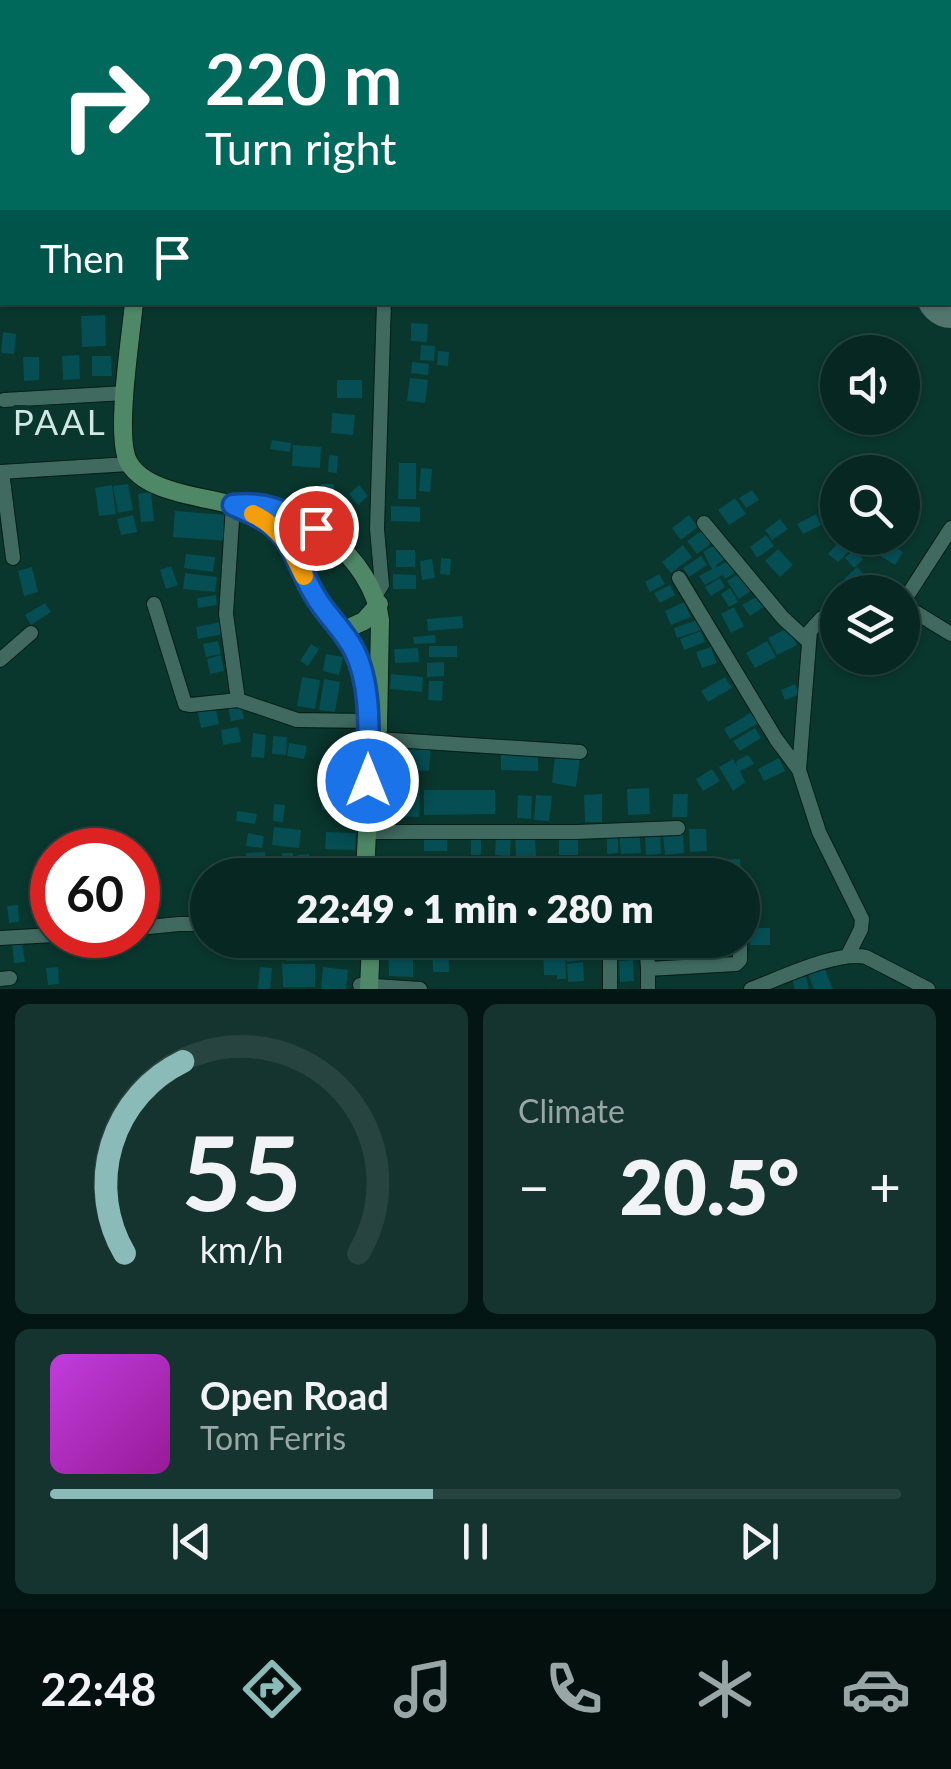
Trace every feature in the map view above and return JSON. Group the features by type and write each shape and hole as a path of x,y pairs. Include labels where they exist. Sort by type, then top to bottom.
{"main road":[{"path":"134,305 123,438 129,464 138,473 175,492 233,505 277,529 314,596 354,651 361,668 368,721 365,858"},
{"path":"233,505 270,506 330,537 357,563 377,600 380,652 374,858"},
{"path":"298,564 308,550 330,537"},
{"path":"342,632 364,621 377,600"},
{"path":"363,958 364,987"},
{"path":"364,987 368,958"}],"street":[{"path":"377,600 382,585 377,529 384,305"},
{"path":"4,400 125,393"},
{"path":"14,558 1,472 129,464"},
{"path":"233,505 226,614 238,700"},
{"path":"704,524 808,642"},
{"path":"920,576 951,528"},
{"path":"357,563 370,564 380,558"},
{"path":"679,578 776,739 799,770 819,832 862,919 848,955"},
{"path":"154,604 185,704 238,700 297,720 368,721"},
{"path":"920,615 951,634"},
{"path":"799,770 808,642 810,632 820,620"},
{"path":"0,660 30,633"},
{"path":"377,739 580,752"},
{"path":"375,832 678,828"},
{"path":"160,926 190,924"},
{"path":"0,938 30,936"},
{"path":"750,989 848,955 866,957 928,989"},
{"path":"610,958 610,989"},
{"path":"647,958 648,989"},
{"path":"648,969 729,966 740,958"},
{"path":"364,987 420,989"}],"building":[{"path":"105,315 106,346 82,347 81,316"},
{"path":"411,323 428,324 427,342 411,341"},
{"path":"3,332 16,334 14,354 1,353"},
{"path":"421,345 435,346 434,361 420,360"},
{"path":"438,351 449,352 448,366 437,365"},
{"path":"79,355 80,379 63,380 62,356"},
{"path":"92,356 111,356 112,376 92,376"},
{"path":"23,357 39,357 39,380 24,381"},
{"path":"412,362 429,364 428,375 411,373"},
{"path":"410,378 428,380 425,403 407,401"},
{"path":"337,380 362,380 362,398 337,398"},
{"path":"332,413 355,415 353,435 331,433"},
{"path":"272,440 291,443 290,452 270,449"},
{"path":"293,445 321,447 320,468 292,466"},
{"path":"329,455 338,456 337,473 328,472"},
{"path":"399,463 416,463 416,499 398,499"},
{"path":"421,468 432,469 430,492 419,491"},
{"path":"128,484 133,510 118,513 113,486"},
{"path":"321,484 334,484 334,500 321,500"},
{"path":"112,485 116,514 99,516 95,488"},
{"path":"359,485 368,496 358,505 349,494"},
{"path":"752,490 759,500 746,508 739,498"},
{"path":"151,492 154,521 141,522 138,494"},
{"path":"735,498 746,514 729,525 718,510"},
{"path":"391,506 420,507 420,522 391,521"},
{"path":"175,511 229,515 228,541 173,537"},
{"path":"816,514 820,526 803,534 797,524"},
{"path":"133,515 137,532 121,535 117,519"},
{"path":"689,515 698,527 681,540 672,528"},
{"path":"780,519 788,529 772,540 765,530"},
{"path":"704,529 713,542 697,554 687,541"},
{"path":"766,535 774,546 757,558 750,547"},
{"path":"716,544 727,558 717,567 728,561 735,573 705,585 699,576 712,569 703,552"},
{"path":"683,545 692,557 671,573 662,562"},
{"path":"778,549 793,565 780,577 765,561"},
{"path":"396,550 415,550 415,567 396,567"},
{"path":"186,554 215,557 213,572 184,568"},
{"path":"859,555 863,559 854,568 845,558"},
{"path":"879,555 901,555 895,565"},
{"path":"701,556 707,565 689,577 683,568"},
{"path":"441,558 451,559 450,575 440,574"},
{"path":"432,559 435,578 422,580 420,561"},
{"path":"171,566 178,585 166,589 160,570"},
{"path":"32,567 38,592 24,596 18,571"},
{"path":"857,567 864,575 848,575"},
{"path":"741,572 752,590 739,599 727,581"},
{"path":"185,573 217,577 215,592 183,589"},
{"path":"393,574 416,575 416,589 393,589"},
{"path":"659,574 665,584 650,592 645,582"},
{"path":"720,578 725,587 711,596 705,587"},
{"path":"670,585 675,595 660,603 654,593"},
{"path":"730,588 738,602 729,607 721,594"},
{"path":"216,595 217,605 198,608 197,598"},
{"path":"758,596 765,606 750,616 742,605"},
{"path":"684,602 691,617 671,625 665,611"},
{"path":"45,603 51,612 31,625 25,615"},
{"path":"734,607 744,626 731,633 721,614"},
{"path":"462,616 463,628 428,631 427,619"},
{"path":"697,620 701,630 677,638 674,628"},
{"path":"221,622 223,634 198,639 196,627"},
{"path":"788,628 797,645 777,655 768,638"},
{"path":"701,631 705,642 684,650 680,639"},
{"path":"435,635 436,643 414,644 413,637"},
{"path":"218,641 221,654 206,657 203,644"},
{"path":"767,641 776,657 755,668 746,653"},
{"path":"311,644 319,649 308,666 300,661"},
{"path":"429,646 457,646 457,657 429,657"},
{"path":"711,647 717,663 702,668 696,652"},
{"path":"418,648 419,662 395,663 394,649"},
{"path":"326,654 343,657 339,675 323,671"},
{"path":"221,655 224,671 210,674 207,659"},
{"path":"444,662 444,676 427,677 427,663"},
{"path":"391,674 423,677 422,692 390,689"},
{"path":"302,677 320,680 315,709 297,706"},
{"path":"725,677 732,688 708,702 701,691"},
{"path":"324,679 340,682 335,712 319,710"},
{"path":"429,681 443,681 442,701 428,700"},
{"path":"795,684 800,694 785,700 781,690"},
{"path":"215,705 219,724 201,728 197,708"},
{"path":"241,705 244,719 231,721 228,708"},
{"path":"752,712 759,723 730,739 724,729"},
{"path":"238,727 241,742 223,745 221,730"},
{"path":"755,728 761,738 740,751 733,741"},
{"path":"253,733 266,735 264,758 251,757"},
{"path":"273,736 287,737 286,755 272,754"},
{"path":"289,743 307,746 304,759 287,756"},
{"path":"401,744 431,746 429,771 399,769"},
{"path":"501,751 538,752 538,771 501,770"},
{"path":"555,755 580,758 576,787 552,783"},
{"path":"748,755 754,764 740,771 745,782 733,791 719,767 733,759 737,767 736,761"},
{"path":"779,758 785,771 764,781 758,769"},
{"path":"712,769 720,781 703,791 696,779"},
{"path":"398,771 418,772 418,785 398,785"},
{"path":"394,788 420,789 419,817 393,816"},
{"path":"649,788 650,814 628,815 627,789"},
{"path":"424,790 495,790 495,814 424,815"},
{"path":"322,794 349,794 349,810 322,810"},
{"path":"602,794 602,822 585,822 584,795"},
{"path":"673,794 688,794 687,817 672,817"},
{"path":"518,795 532,796 531,819 517,818"},
{"path":"536,795 552,796 549,821 534,820"},
{"path":"274,804 285,805 283,822 273,821"},
{"path":"237,811 257,814 255,824 236,821"},
{"path":"274,827 301,830 299,848 272,845"},
{"path":"689,829 706,829 707,851 690,852"},
{"path":"639,830 641,853 621,854 619,832"},
{"path":"326,832 356,833 355,850 325,849"},
{"path":"471,832 481,832 481,855 471,855"},
{"path":"248,833 264,836 262,848 246,846"},
{"path":"496,833 511,834 510,856 495,855"},
{"path":"660,833 661,854 646,855 645,834"},
{"path":"535,834 536,856 516,857 515,835"},
{"path":"683,834 684,853 665,855 663,835"},
{"path":"424,836 447,836 447,851 424,851"},
{"path":"607,836 618,836 618,853 607,854"},
{"path":"559,838 578,838 578,855 559,855"},
{"path":"265,852 266,858 246,858 246,853"},
{"path":"18,905 19,922 9,923 7,906"},
{"path":"760,928 770,928 770,945 760,945"},
{"path":"22,942 25,962 14,963 12,943"},
{"path":"287,958 316,958 316,960"},
{"path":"388,958 413,958 413,977 389,976"},
{"path":"432,958 448,958 449,972 433,972"},
{"path":"543,958 565,958 566,979 544,975"},
{"path":"633,960 634,981 620,982 619,961"},
{"path":"583,962 584,981 568,982 567,964"},
{"path":"282,964 315,964 315,987 283,987"},
{"path":"58,967 59,984 48,985 46,968"},
{"path":"260,967 272,968 270,989 258,989"},
{"path":"323,967 348,970 346,989 321,989"},
{"path":"824,967 833,989 814,989 808,974"},
{"path":"806,976 809,989 795,989 792,980"}],"slow traffic":[{"path":"253,514 277,529 304,576"}],"district":[{"name":"PAAL","path":"60,423"}],"route":[{"path":"316,528 270,506 233,505 277,529 294,553 314,596 354,651 361,668 367,708 368,781"}]}
